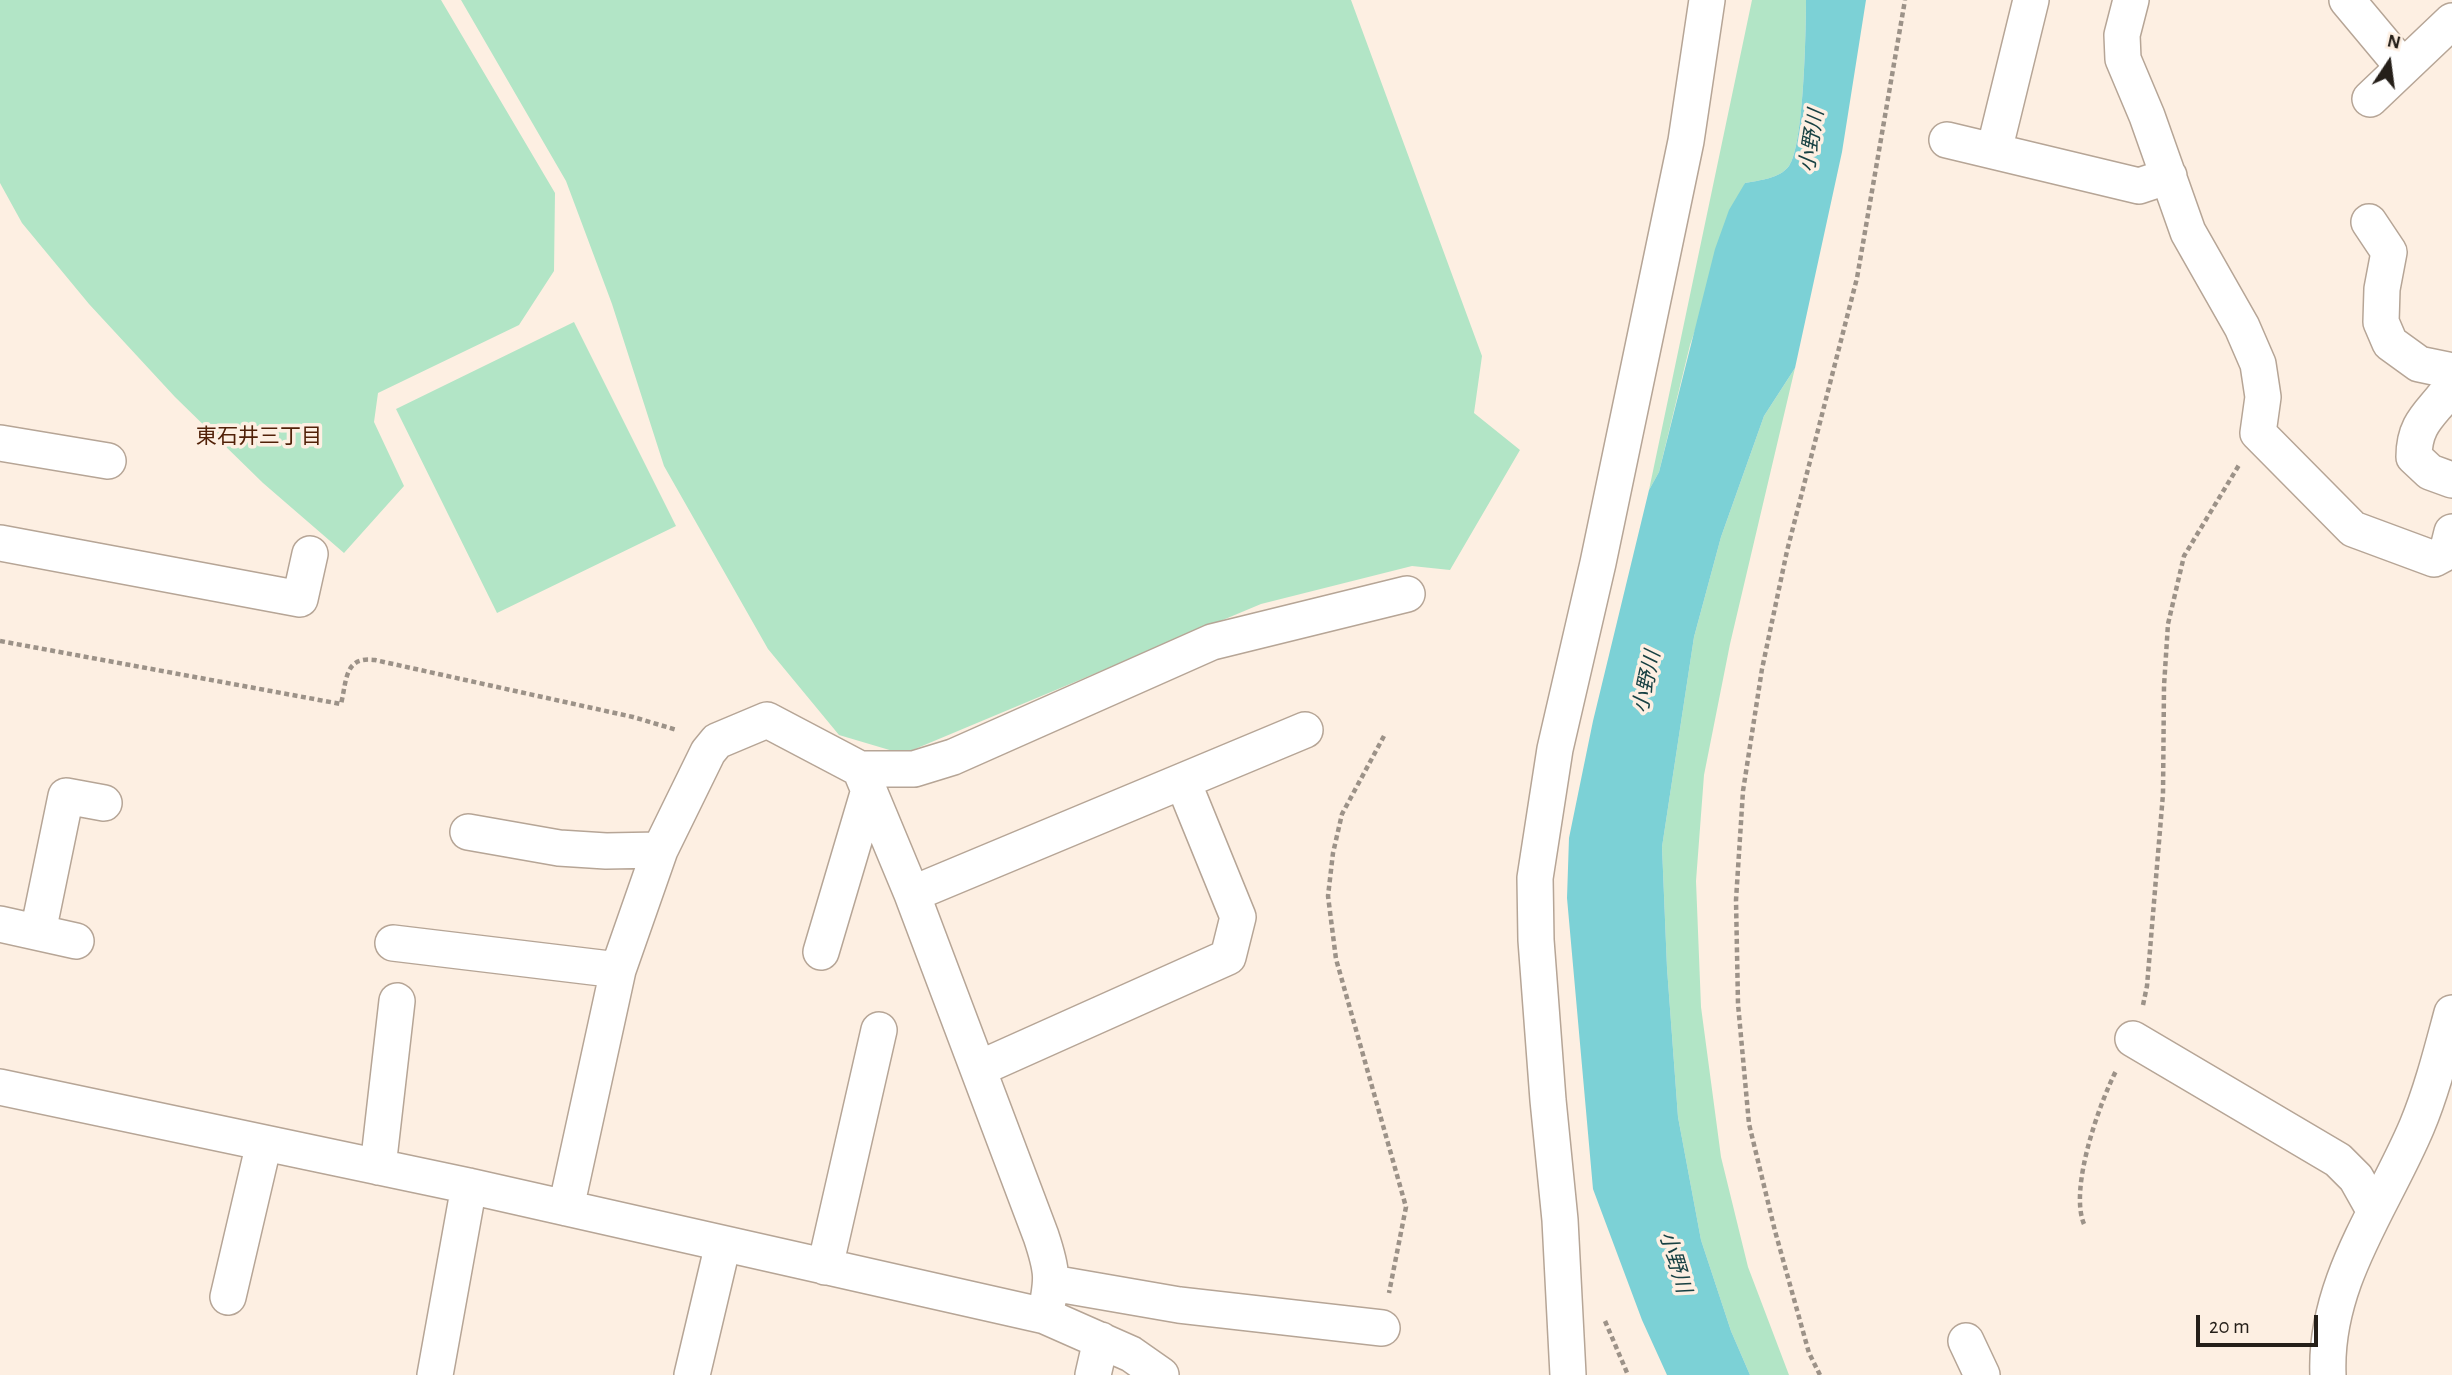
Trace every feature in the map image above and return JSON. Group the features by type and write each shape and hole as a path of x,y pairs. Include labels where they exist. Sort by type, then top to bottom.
{"street":[{"path":"1568,1375 1560,1220 1537,954 1535,878 1555,750 1598,563 1686,141 1707,0"},
{"path":"1994,151 2031,0"},
{"path":"2131,0 2122,35 2123,59 2188,232 2242,327 2258,365 2263,397 2258,433 2353,529 2434,559 2447,552 2452,532"},
{"path":"2347,0 2403,67"},
{"path":"2370,99 2452,21"},
{"path":"1947,140 2139,186 2169,176"},
{"path":"2369,222 2402,253 2382,289 2381,322 2390,343 2419,364 2452,371"},
{"path":"2452,385 2419,425 2414,442 2414,457 2430,472 2452,480"},
{"path":"0,443 108,461"},
{"path":"0,543 300,599 310,554"},
{"path":"865,780 953,757 1212,642 1407,594"},
{"path":"566,1208 618,970 660,850 708,752 717,741 767,720 865,780 912,894 1041,1236 1050,1263 1048,1300"},
{"path":"912,894 1305,730"},
{"path":"821,952 865,780"},
{"path":"978,1069 1228,957 1238,917 1183,782"},
{"path":"38,932 66,796 104,803"},
{"path":"468,832 559,848 660,850"},
{"path":"0,924 76,941"},
{"path":"393,943 618,970"},
{"path":"378,1167 397,1001"},
{"path":"2328,1375 2331,1334 2339,1291 2374,1210 2418,1124 2452,1013"},
{"path":"825,1267 879,1030"},
{"path":"2133,1039 2338,1160 2356,1178 2374,1210"},
{"path":"0,1087 469,1186 825,1267 1048,1300 1179,1305 1382,1328"},
{"path":"228,1297 264,1143"},
{"path":"435,1375 469,1186"},
{"path":"692,1375 723,1244"},
{"path":"1048,1300 1101,1340 1131,1354 1161,1375"},
{"path":"1093,1375 1101,1340"},
{"path":"1965,1341 1982,1375"}],"path":[{"path":"1820,1375 1809,1353 1749,1124 1738,1004 1736,900 1743,791 1762,669 1787,551 1857,278 1905,0"},
{"path":"2084,1224 2079,1213 2080,1191 2095,1122 2111,1081 2133,1039 2147,986 2163,794 2164,686 2168,624 2175,588 2184,556 2258,433"},
{"path":"0,641 341,704 349,670 354,662 363,658 634,716 717,741"},
{"path":"1382,1328 1406,1207 1336,959 1328,896 1333,853 1342,814 1384,736"}],"green space":[{"path":"0,0 441,0 555,193 554,271 519,325 378,393 374,422 404,486 344,553 263,483 175,397 89,304 22,223 0,183"},
{"path":"461,0 1351,0 1482,356 1474,413 1520,450 1450,570 1412,566 1261,604 903,754 839,735 768,649 664,466 612,304 566,181"},
{"path":"1752,0 1806,0 1798,136 1794,154 1785,170 1769,178 1745,183 1690,345 1659,472 1649,490"},
{"path":"574,322 676,526 497,613 396,409"},
{"path":"1795,368 1730,644 1704,775 1696,881 1701,1007 1721,1157 1748,1267 1789,1375 1750,1375 1731,1331 1701,1240 1678,1117 1667,968 1662,847 1694,637 1721,537 1764,416"}],"water":[{"name":"小野川","path":"1806,0 1866,0 1842,152 1795,368 1764,416 1721,537 1694,637 1662,847 1667,968 1678,1117 1701,1240 1731,1331 1750,1375 1667,1375 1642,1320 1593,1189 1567,898 1569,838 1593,721 1649,490 1659,472 1715,249 1729,210 1745,183 1780,174 1789,166 1794,154 1801,112"}],"district":[{"name":"東石井三丁目","path":"259,437"}]}
